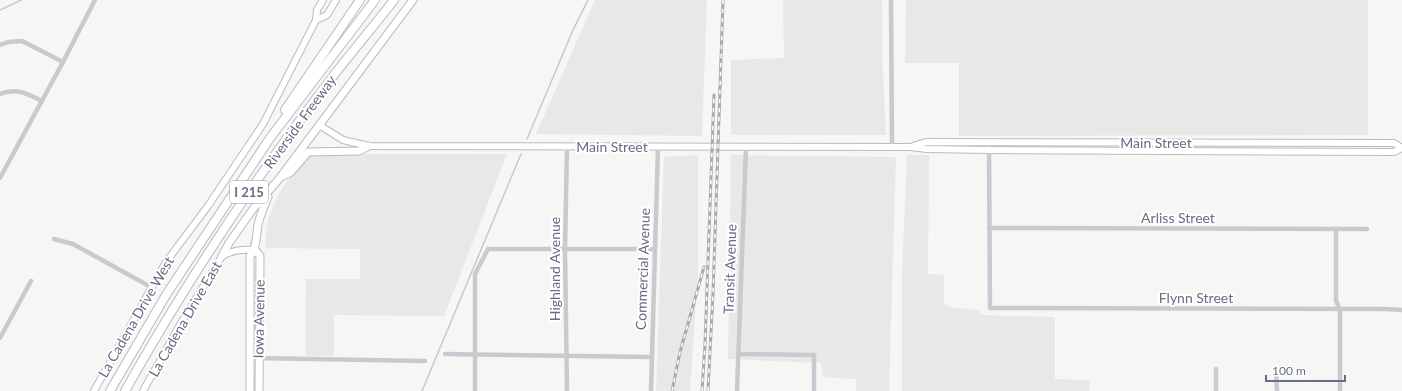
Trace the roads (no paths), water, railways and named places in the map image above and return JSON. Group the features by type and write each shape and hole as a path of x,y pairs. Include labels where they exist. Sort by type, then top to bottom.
{"highway":[{"path":"270,138 276,123 360,0"},
{"name":"Riverside Freeway","path":"110,391 166,295 270,138 374,0"},
{"name":"Riverside Freeway","path":"125,391 149,349 248,194 321,92 394,0"}],"main road":[{"path":"222,256 253,209 280,179 413,0"},
{"path":"280,179 291,172 308,152 358,151 369,146"},
{"name":"Iowa Avenue","path":"250,391 250,256 255,250 258,222 271,189"},
{"name":"Iowa Avenue","path":"255,250 260,256 259,391"}],"street":[{"path":"0,178 95,0"},
{"name":"La Cadena Drive West","path":"94,391 166,262 208,206 250,145 273,106 316,20 317,10 323,0"},
{"path":"316,20 327,14 336,0"},
{"path":"891,0 892,147"},
{"path":"0,45 8,42 22,41 63,62"},
{"path":"0,94 14,91 24,93 42,101"},
{"name":"Main Street","path":"319,125 343,140 369,146 910,147 927,149 989,150 1394,152 1402,148"},
{"name":"Main Street","path":"910,147 926,142 989,142 1394,144 1402,148"},
{"path":"989,142 989,228"},
{"name":"Highland Avenue","path":"567,147 567,391"},
{"name":"Commercial Avenue","path":"651,391 658,147"},
{"name":"Transit Avenue","path":"737,391 746,147"},
{"name":"Arliss Street","path":"989,228 1367,229"},
{"name":"Flynn Street","path":"989,228 990,308 1402,310"},
{"path":"1336,229 1336,301 1340,309 1340,391"},
{"path":"54,238 73,244 151,287"},
{"path":"475,391 475,274 488,249 654,249"},
{"name":"La Cadena Drive East","path":"142,391 222,256 233,250 255,250"},
{"path":"0,338 30,281"},
{"path":"445,354 651,357"},
{"path":"738,354 814,355 814,391"},
{"path":"250,358 425,360"},
{"path":"1216,370 1216,391"},
{"path":"1276,371 1277,391"}],"waterway":[{"path":"0,10 21,0"},
{"path":"527,139 573,30 588,0"},
{"path":"422,391 521,154"}],"railway":[{"path":"708,391 713,294 723,0"},
{"path":"702,391 714,95"},
{"path":"672,391 680,352 704,267"}]}
